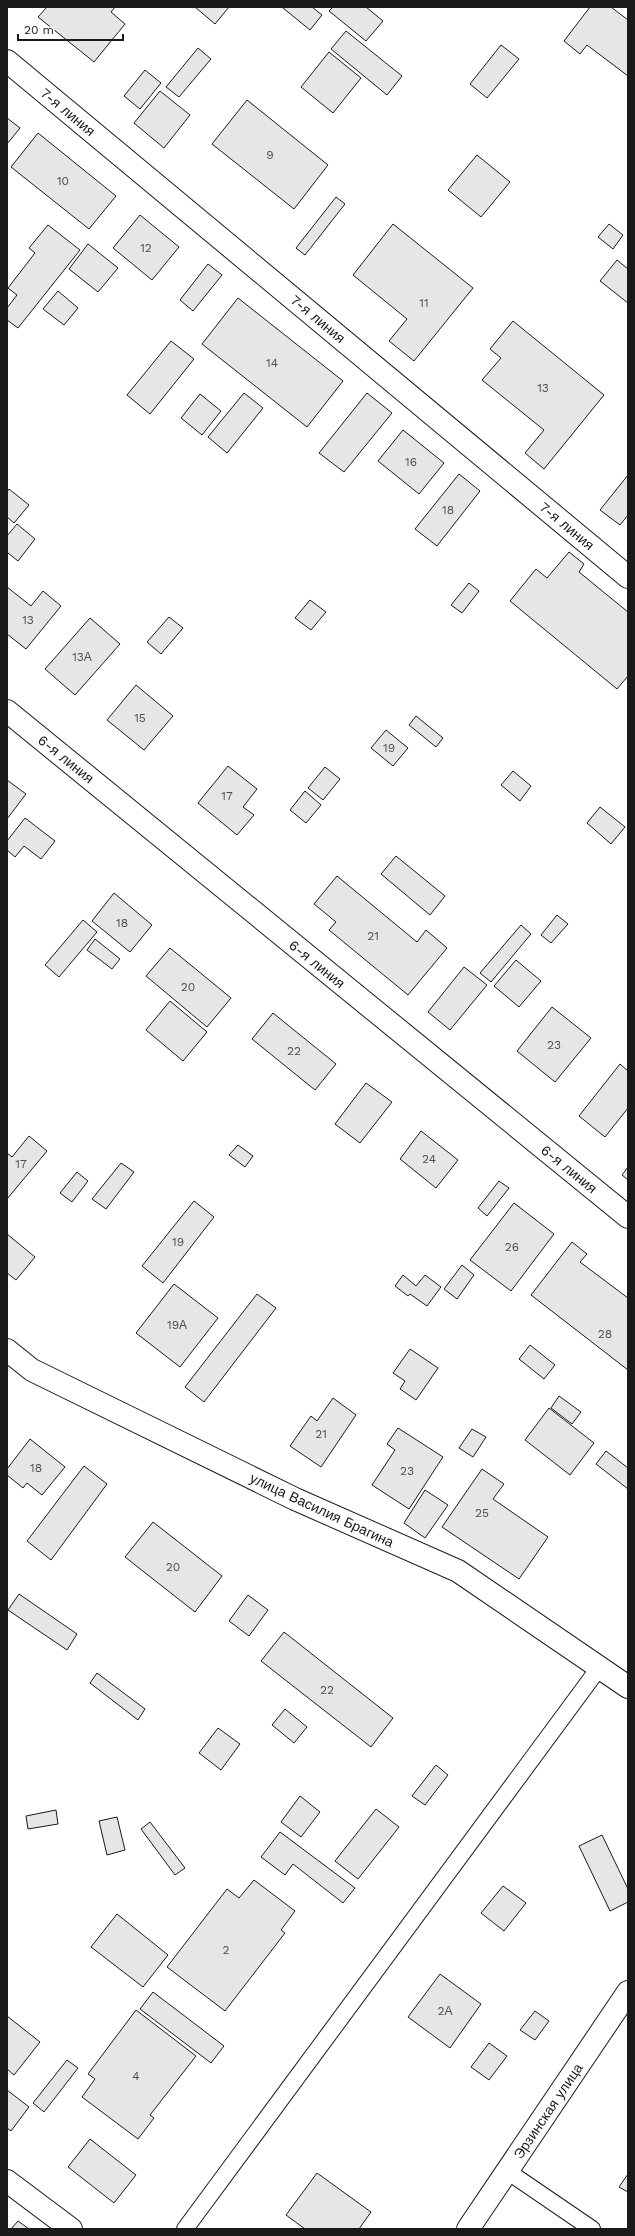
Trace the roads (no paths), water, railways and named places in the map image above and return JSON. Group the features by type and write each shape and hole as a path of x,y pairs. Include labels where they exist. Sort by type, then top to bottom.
{"street":[{"name":"7-я линия","path":"7,61 628,577"},
{"name":"6-я линия","path":"7,711 628,1217"},
{"name":"улица Василия Брагина","path":"7,1350 32,1370 295,1499 458,1571 628,1687"},
{"name":"Эрзинская улица","path":"468,2229 628,1992"},
{"path":"7,2181 71,2229"}],"lane":[{"path":"185,2229 600,1668"},
{"path":"507,2171 592,2229"}]}
